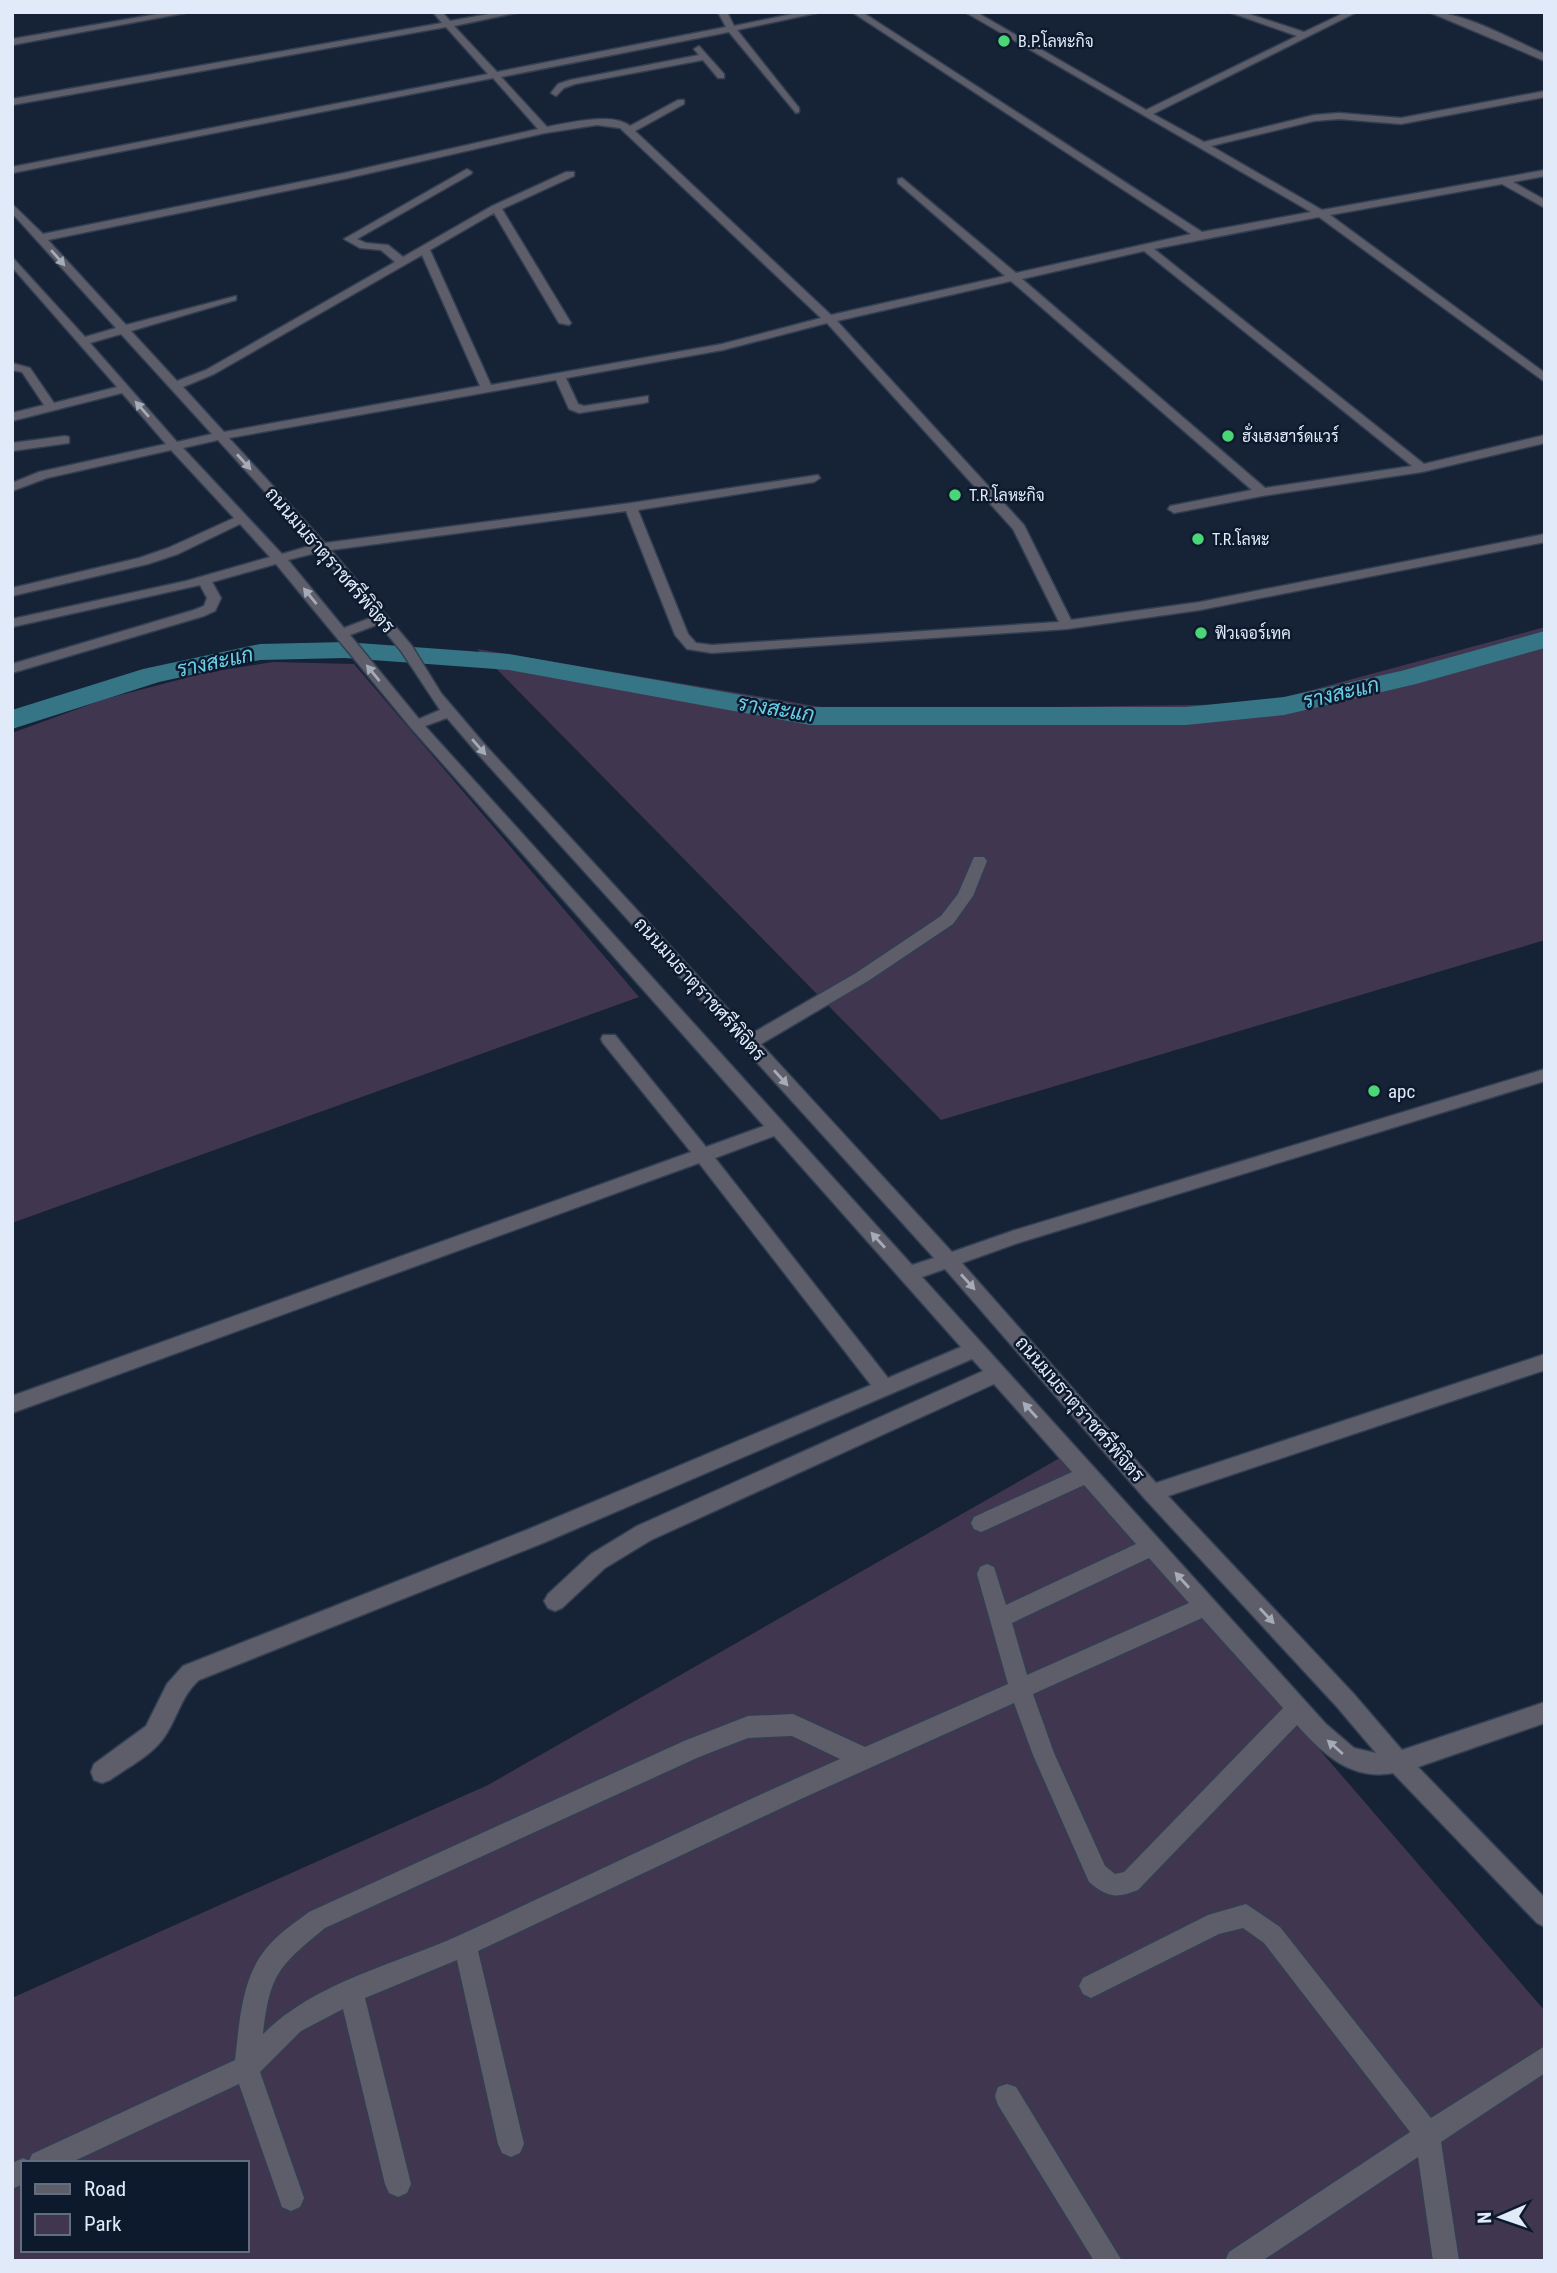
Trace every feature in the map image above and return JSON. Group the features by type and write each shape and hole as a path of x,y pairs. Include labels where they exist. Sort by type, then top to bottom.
{"street":[{"path":"12,42 186,12"},
{"path":"437,12 545,130"},
{"path":"12,102 516,12"},
{"path":"722,12 796,110"},
{"path":"12,170 817,12"},
{"path":"856,12 1200,235"},
{"path":"969,12 1322,214 1545,379"},
{"path":"1233,12 1306,36"},
{"path":"1145,114 1353,12"},
{"path":"1433,12 1459,20 1545,58"},
{"path":"1459,20 1474,12"},
{"path":"690,37 721,76"},
{"path":"556,93 561,86 573,82 705,57"},
{"path":"1201,146 1306,119 1348,115 1386,122 1401,121 1545,94"},
{"path":"630,130 681,102"},
{"path":"41,238 344,176 545,130 612,122 630,130 829,319 1019,528 1067,625"},
{"path":"402,262 384,247 364,246 349,239 467,172"},
{"path":"12,487 43,475 220,436 723,347 829,319 1200,235 1545,173"},
{"path":"174,387 210,372 496,208 570,174"},
{"path":"902,181 1262,492"},
{"path":"1505,181 1545,205"},
{"name":"ถนนมนธาตุราชศรีพิจิตร","path":"12,207 322,547 407,649 448,712 948,1260 1152,1493 1345,1700 1398,1762 1545,1914"},
{"path":"496,208 565,323"},
{"path":"425,248 487,389"},
{"path":"1147,248 1422,468"},
{"name":"ถนนมนธาตุราชศรีพิจิตร","path":"12,260 174,446 280,560 416,724 1297,1709 1347,1758 1369,1765 1398,1762"},
{"path":"83,341 232,298"},
{"path":"12,366 26,370 51,407"},
{"path":"560,377 573,406 583,410 644,399"},
{"path":"12,417 125,388"},
{"path":"1174,509 1262,492 1422,468 1545,439"},
{"path":"12,447 65,440"},
{"path":"12,623 204,580 322,547 631,507 814,478"},
{"path":"631,507 682,635 692,646 712,649 1067,625 1200,606 1545,538"},
{"path":"16,589 143,561 173,551 243,518"},
{"path":"12,669 210,608 214,598 204,580"},
{"path":"341,634 380,619"},
{"path":"416,724 448,712"},
{"path":"749,1043 862,977 947,919 965,896 979,861"},
{"path":"609,1039 885,1388"},
{"path":"909,1274 1545,1075"},
{"path":"12,1405 777,1128"},
{"path":"102,1772 150,1737 158,1728 174,1690 191,1673 537,1536 974,1350"},
{"path":"1152,1493 1545,1362"},
{"path":"555,1601 598,1561 644,1533 997,1374"},
{"path":"981,1523 1088,1475"},
{"path":"1000,1618 1152,1547"},
{"path":"987,1574 1020,1689 1044,1755 1097,1874 1112,1886 1130,1882 1297,1709"},
{"path":"45,2161 246,2068 292,2022 351,1992 464,1945 865,1759 1205,1606"},
{"path":"1398,1762 1545,1712"},
{"path":"291,2198 246,2068 255,1998 265,1969 281,1950 317,1920 692,1749 748,1727 793,1726 865,1759"},
{"path":"1091,1986 1216,1923 1246,1916 1272,1935 1427,2133 1446,2261"},
{"path":"464,1945 512,2144"},
{"path":"351,1992 398,2184"},
{"path":"1238,2261 1427,2133 1544,2058"},
{"path":"1007,2096 1110,2261"}],"green space":[{"path":"1545,627 1545,940 941,1120 477,649 839,710 1260,704"},
{"path":"273,662 354,664 639,997 12,1223 12,733 105,699 209,672"},
{"path":"1065,1455 1545,2011 1545,2261 12,2261 12,1998 488,1785"}],"waterway":[{"name":"รางสะแก","path":"12,720 153,675 260,652 345,650 509,662 810,716 1186,716 1284,706 1406,678 1545,639"}],"place":[{"name":"B.P.โลหะกิจ","path":"1004,41"},
{"name":"ฮั่งเฮงฮาร์ดแวร์","path":"1228,436"},
{"name":"T.R.โลหะกิจ","path":"955,495"},
{"name":"T.R.โลหะ","path":"1198,539"},
{"name":"ฟิวเจอร์เทค","path":"1201,633"},
{"name":"apc","path":"1374,1091"}]}
